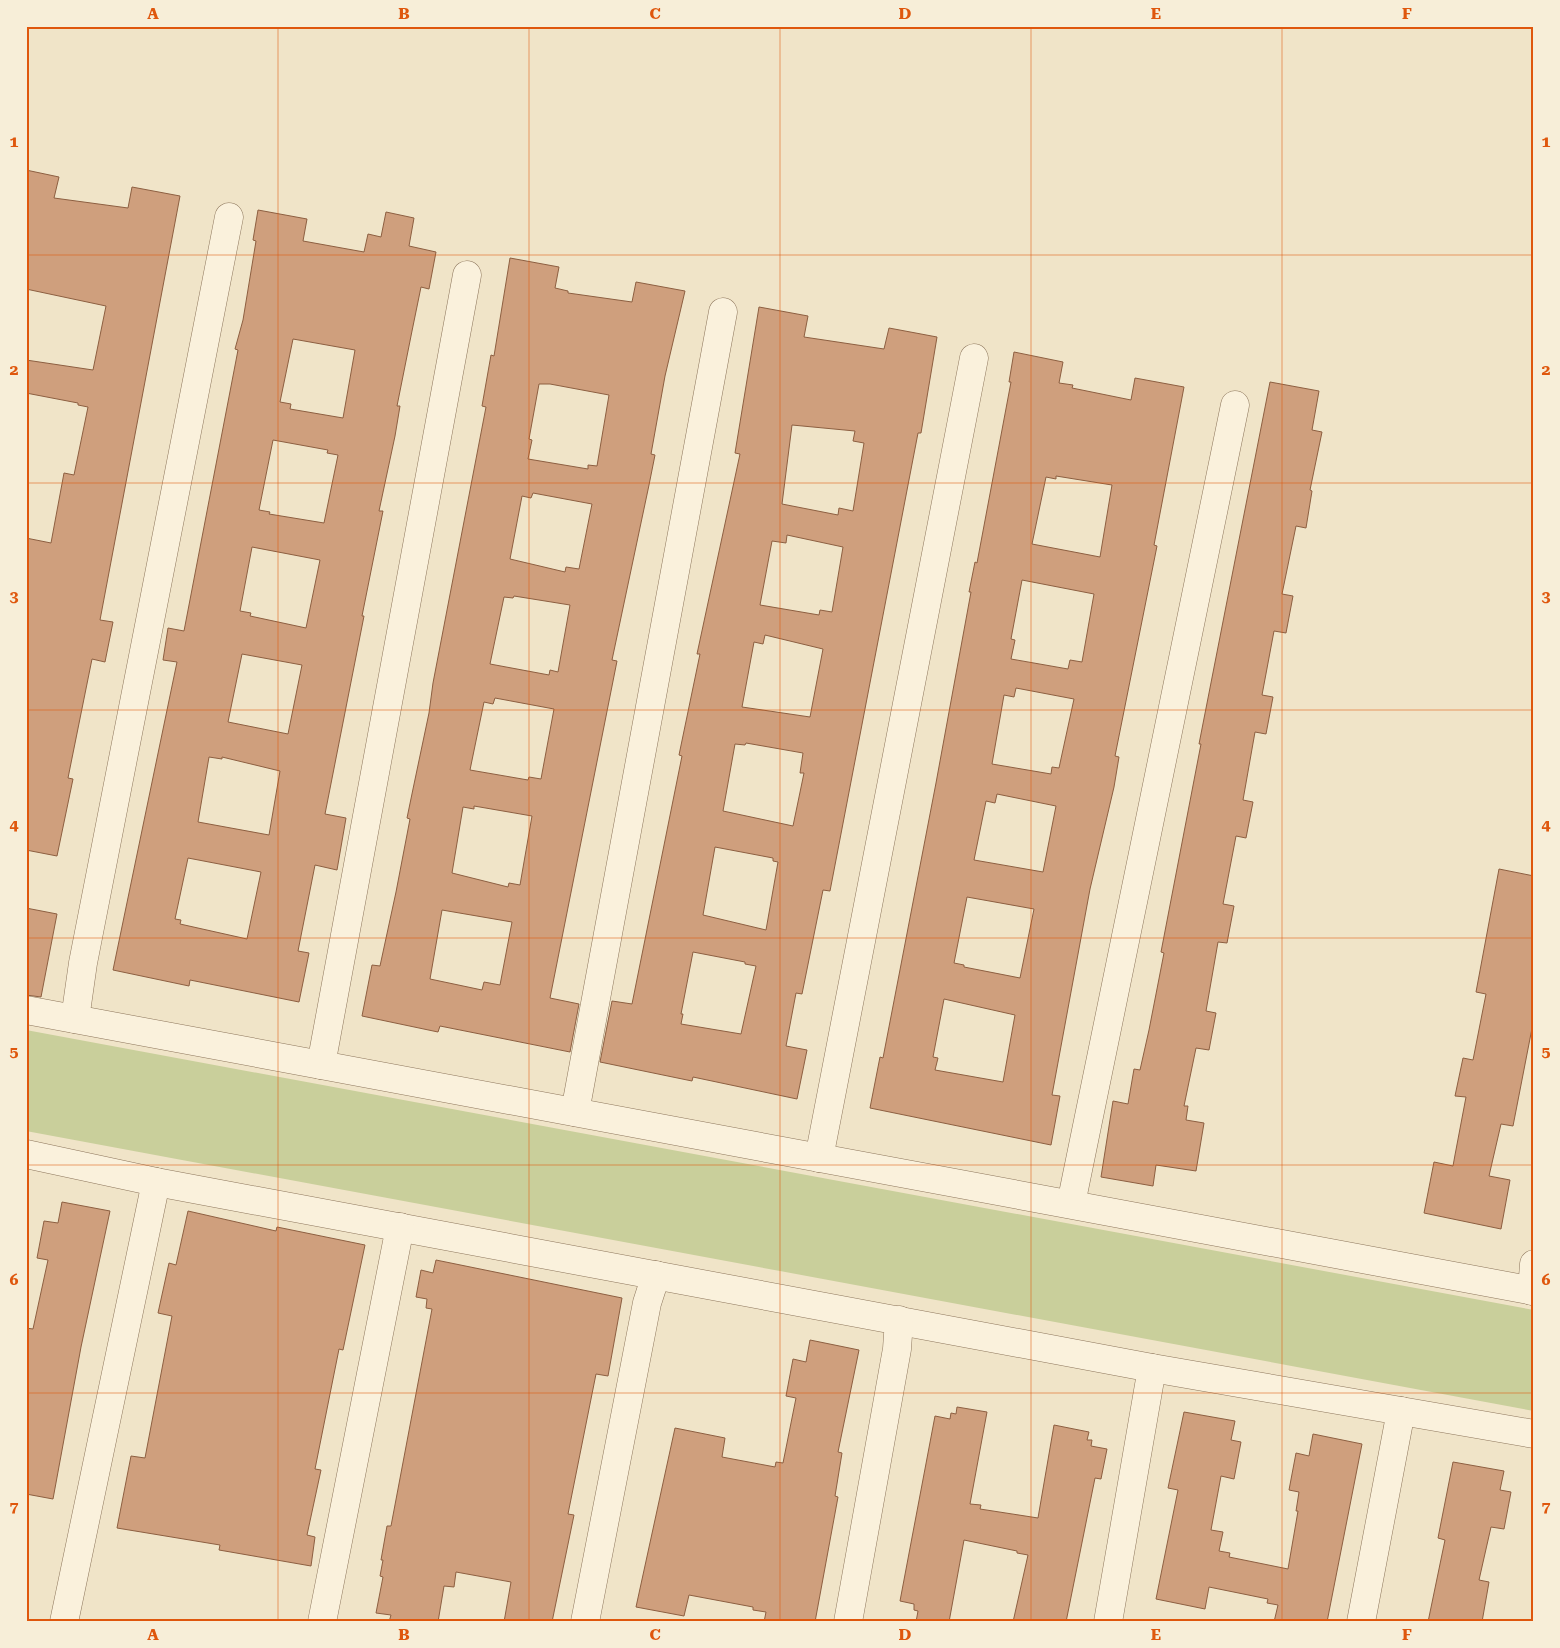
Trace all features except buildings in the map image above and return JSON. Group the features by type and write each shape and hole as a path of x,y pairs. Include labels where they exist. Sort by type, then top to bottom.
{"street":[{"path":"75,1019 85,953 229,218"},
{"path":"321,1065 467,275"},
{"path":"575,1112 723,312"},
{"path":"819,1158 974,358"},
{"path":"1071,1204 1235,405"},
{"path":"26,1010 1071,1204 1533,1282"},
{"path":"26,1154 156,1182 1152,1368 1534,1434"},
{"path":"64,1622 156,1182"},
{"path":"322,1622 400,1227"},
{"path":"585,1622 648,1302 656,1275"},
{"path":"848,1622 896,1349 898,1320"},
{"path":"1108,1622 1152,1368"},
{"path":"1361,1622 1401,1411"}],"green space":[{"path":"26,1030 1534,1310 1534,1411 26,1131"}]}
